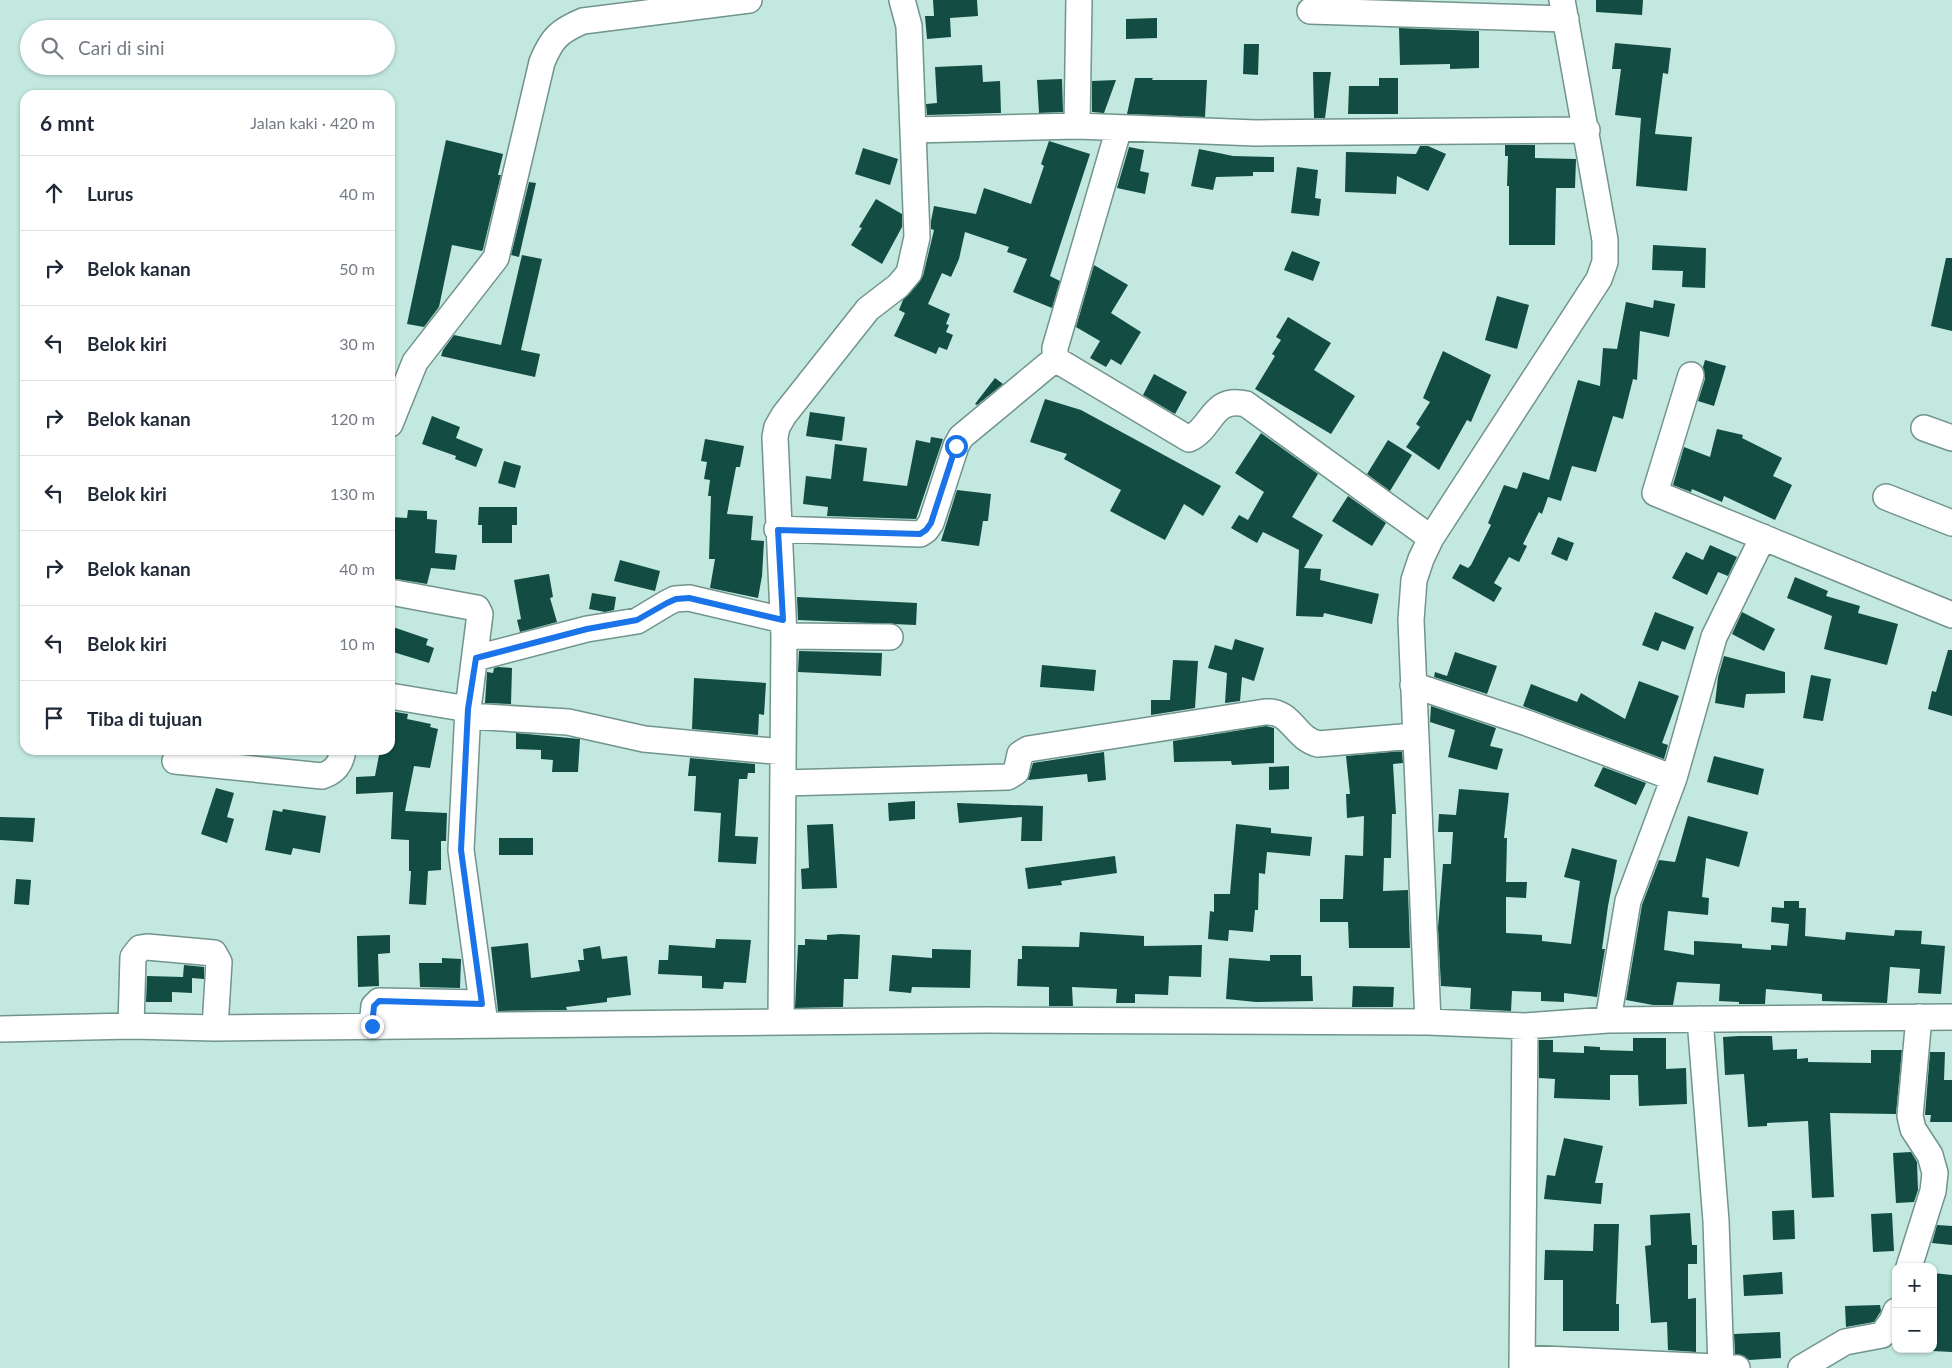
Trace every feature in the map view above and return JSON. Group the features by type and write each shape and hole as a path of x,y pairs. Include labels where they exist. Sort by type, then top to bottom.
{"street":[{"path":"395,412 415,362 496,258 542,62 550,44 563,30 583,21 749,0"},
{"path":"782,1021 783,628 775,437 777,427 784,415 868,309 898,286 909,273 917,237 909,26 902,0"},
{"path":"1077,126 1079,0"},
{"path":"1310,11 1564,10 1587,130 1605,240 1605,262 1600,278 1431,538 1414,580 1411,620 1414,736 1428,1022"},
{"path":"913,130 1077,126 1256,133 1587,130"},
{"path":"1055,359 1055,348 1119,128"},
{"path":"778,530 920,534 931,523 956,446 962,437 1055,359"},
{"path":"1055,359 1189,439 1196,436 1216,410 1227,403 1236,401 1246,404 1431,538"},
{"path":"1691,375 1655,493 1952,615"},
{"path":"1924,428 1952,438"},
{"path":"1886,497 1952,523"},
{"path":"1608,1020 1625,911 1674,778 1714,637 1763,537"},
{"path":"395,593 477,608 480,614 481,620 468,712 461,850 483,1014"},
{"path":"476,658 587,629 637,620 676,599 689,598 783,628 890,637"},
{"path":"1413,685 1527,723 1674,778"},
{"path":"395,697 468,712 568,722 644,739 783,752"},
{"path":"783,782 1008,777 1016,772 1020,754 1028,749 1265,712 1283,714 1309,741 1318,744 1414,736"},
{"path":"175,761 322,776 331,773 338,766 341,755"},
{"path":"131,1026 133,957 140,948 147,947 214,953 219,962 216,1028"},
{"path":"0,1029 131,1026 216,1028 372,1026 483,1014 782,1021 1428,1022 1525,1026 1608,1020 1952,1017"},
{"path":"1910,1263 1933,1191 1936,1173 1930,1155 1913,1129 1910,1116 1919,1017"},
{"path":"1700,1019 1716,1221 1721,1367"},
{"path":"1525,1026 1522,1363 1737,1368"},
{"path":"1801,1368 1845,1342 1882,1335 1892,1321"}],"building":[{"path":"933,0 977,0 978,16 950,18 951,37 927,39 925,16 934,16"},
{"path":"1596,0 1643,0 1642,15 1596,12"},
{"path":"1157,18 1157,38 1126,39 1126,19"},
{"path":"1399,28 1479,31 1479,68 1450,69 1450,64 1400,65"},
{"path":"1615,43 1671,48 1668,74 1663,73 1655,134 1692,137 1687,191 1636,186 1641,118 1615,115 1621,69 1612,69"},
{"path":"1244,44 1259,44 1258,75 1243,74"},
{"path":"982,65 983,82 1000,81 1001,113 927,115 926,104 937,103 935,67"},
{"path":"1313,72 1331,72 1325,118 1314,118"},
{"path":"1135,78 1153,78 1152,80 1207,80 1205,117 1127,114"},
{"path":"1379,78 1398,78 1398,114 1348,114 1349,86 1379,86"},
{"path":"1062,79 1063,112 1039,113 1037,80"},
{"path":"1116,80 1104,113 1092,112 1092,81"},
{"path":"446,140 503,154 498,175 501,175 482,251 452,245 439,307 424,327 407,324"},
{"path":"1049,141 1090,154 1050,276 1060,281 1052,308 1013,292 1027,259 1007,252 1009,247 965,232 959,259 951,277 942,273 928,304 950,314 946,324 949,325 946,332 953,335 947,350 939,347 936,354 894,336 905,313 899,310 903,300 923,276 934,230 931,229 931,221 934,206 976,214 984,188 1031,204 1044,166 1041,164"},
{"path":"1505,145 1535,145 1535,158 1576,159 1575,188 1556,188 1555,245 1509,245 1508,156 1505,156"},
{"path":"1420,146 1428,146 1446,154 1428,191 1397,176 1396,194 1345,192 1346,152 1416,154"},
{"path":"1129,147 1144,150 1140,171 1149,173 1145,194 1117,188"},
{"path":"863,148 898,159 890,185 855,174"},
{"path":"1199,149 1233,156 1274,157 1274,172 1253,172 1253,176 1216,177 1213,190 1191,186"},
{"path":"1297,167 1318,170 1315,198 1321,199 1319,216 1291,213"},
{"path":"529,182 536,183 519,257 511,255"},
{"path":"876,199 902,214 902,227 882,264 851,245 862,228 859,227"},
{"path":"1653,245 1706,248 1705,288 1682,287 1683,271 1652,270"},
{"path":"1292,251 1320,262 1313,281 1284,270"},
{"path":"522,255 542,259 521,350 540,354 535,377 441,356 454,335 501,345"},
{"path":"1946,258 1952,258 1952,331 1931,326"},
{"path":"1094,265 1128,285 1111,313 1141,332 1121,365 1111,359 1106,367 1090,358 1100,341 1076,327"},
{"path":"1497,296 1529,305 1517,349 1485,340"},
{"path":"1654,300 1675,304 1669,337 1640,331 1637,380 1633,379 1623,419 1613,416 1596,472 1572,466 1561,501 1548,497 1542,514 1539,512 1523,544 1527,546 1519,562 1509,557 1494,583 1502,588 1494,602 1452,578 1460,564 1468,568 1471,565 1491,525 1488,523 1504,485 1517,489 1523,472 1549,480 1578,380 1600,386 1603,348 1617,349 1626,302 1653,308"},
{"path":"1288,317 1331,343 1314,370 1355,396 1331,434 1255,389 1275,356 1272,354 1281,340 1276,337"},
{"path":"1443,351 1491,375 1471,422 1467,420 1439,470 1406,447 1420,427 1416,424 1430,402 1423,398"},
{"path":"1705,360 1726,366 1714,406 1698,401 1705,379 1703,367"},
{"path":"1154,374 1187,392 1175,414 1143,395"},
{"path":"995,378 1003,384 977,405 975,404"},
{"path":"1045,399 1081,410 1221,486 1203,516 1184,504 1165,540 1110,511 1121,490 1064,459 1067,454 1030,442"},
{"path":"810,412 845,417 842,441 806,436"},
{"path":"432,416 460,427 456,438 483,449 476,467 455,459 456,456 422,444"},
{"path":"1717,429 1743,435 1742,438 1782,458 1773,476 1792,485 1775,520 1724,496 1722,502 1692,489 1691,492 1673,485 1684,447 1710,457"},
{"path":"1261,433 1318,474 1292,517 1323,535 1304,568 1321,569 1320,580 1379,594 1372,624 1324,613 1323,617 1296,616 1299,550 1263,532 1257,543 1231,528 1239,515 1248,520 1264,492 1235,473"},
{"path":"931,437 943,439 916,519 827,516 828,507 803,504 806,476 831,479 835,444 867,448 863,481 907,486 916,440 930,443"},
{"path":"705,439 744,446 740,467 736,467 727,514 753,516 751,540 764,541 762,576 758,598 710,588 715,559 709,559 711,496 708,496 710,480 704,479 707,462 701,461"},
{"path":"1388,440 1412,455 1390,491 1367,474"},
{"path":"504,461 521,466 515,488 498,483"},
{"path":"957,490 991,494 988,521 983,521 979,546 941,541"},
{"path":"1348,496 1386,523 1372,546 1332,521"},
{"path":"479,507 517,507 517,525 512,525 512,543 482,543 482,525 478,525"},
{"path":"408,510 427,511 427,519 437,520 435,553 457,555 455,570 431,568 427,584 395,579 395,517 407,518"},
{"path":"1558,537 1574,543 1567,561 1551,554"},
{"path":"1710,545 1737,557 1728,576 1718,572 1707,595 1672,578 1686,552 1703,560"},
{"path":"620,560 660,571 655,591 614,581"},
{"path":"549,574 553,597 550,598 557,622 520,632 517,620 521,619 514,580"},
{"path":"1795,577 1828,591 1826,596 1860,606 1858,613 1898,624 1887,665 1824,649 1832,616 1787,598"},
{"path":"592,593 616,597 614,610 605,612 589,609"},
{"path":"797,597 917,603 916,625 798,620"},
{"path":"1655,612 1694,627 1685,650 1662,641 1658,651 1642,645"},
{"path":"1742,612 1775,629 1764,651 1732,634"},
{"path":"395,628 428,639 426,645 434,648 429,663 395,653"},
{"path":"1235,639 1264,648 1254,681 1242,677 1240,701 1225,703 1227,673 1208,668 1215,645 1232,650"},
{"path":"1948,650 1952,650 1952,716 1928,709 1932,691 1936,692"},
{"path":"799,651 882,653 881,676 798,672"},
{"path":"1455,652 1497,666 1487,694 1434,677 1435,672 1447,676"},
{"path":"1724,656 1785,672 1785,693 1746,694 1744,708 1715,703 1718,677"},
{"path":"1173,660 1198,661 1195,708 1151,715 1151,700 1170,700"},
{"path":"1042,665 1096,670 1094,691 1040,687"},
{"path":"494,668 512,668 511,704 485,703 487,672 493,673"},
{"path":"1811,675 1831,679 1823,721 1803,718"},
{"path":"694,678 766,683 764,715 759,714 758,735 692,729"},
{"path":"1639,681 1679,696 1662,743 1668,745 1664,759 1523,706 1531,684 1577,702 1581,693 1625,719"},
{"path":"1431,706 1496,728 1490,746 1503,749 1497,770 1448,757 1455,730 1430,722"},
{"path":"395,712 408,714 407,719 431,724 430,727 438,729 430,768 414,766 405,811 447,813 446,841 441,841 441,870 428,871 426,905 409,904 411,871 409,871 409,840 391,839 393,792 356,794 356,777 375,776 379,755 395,755"},
{"path":"1266,726 1274,728 1274,763 1232,765 1231,761 1174,762 1173,741"},
{"path":"516,733 580,739 578,772 552,772 553,760 541,759 541,750 516,749"},
{"path":"1402,751 1403,763 1393,764 1396,814 1392,814 1391,858 1384,858 1383,891 1408,890 1410,948 1349,948 1348,922 1320,922 1320,899 1343,899 1345,855 1363,856 1364,816 1347,818 1346,794 1350,794 1346,756"},
{"path":"1104,752 1106,780 1088,782 1087,774 1028,780 1033,763"},
{"path":"1714,756 1764,769 1758,795 1707,782"},
{"path":"690,758 755,764 755,773 748,773 747,779 739,779 735,836 758,837 756,864 718,862 721,813 694,811 696,776 688,776"},
{"path":"1289,766 1289,789 1269,790 1269,767"},
{"path":"1603,767 1646,783 1636,805 1594,786"},
{"path":"216,788 234,793 227,817 234,819 227,843 201,834"},
{"path":"1459,789 1509,793 1504,838 1507,838 1506,882 1527,882 1526,898 1506,897 1506,933 1542,935 1542,941 1571,944 1580,881 1564,877 1572,848 1617,860 1608,906 1602,949 1605,949 1597,997 1564,993 1564,1002 1541,1001 1541,992 1512,991 1511,1011 1470,1009 1471,988 1441,986 1438,928 1443,864 1451,864 1453,832 1438,832 1439,814 1456,815"},
{"path":"915,801 915,819 889,821 888,803"},
{"path":"957,803 1043,806 1042,841 1021,841 1022,817 959,823"},
{"path":"283,809 326,816 320,853 293,848 291,855 265,850 273,810 282,812"},
{"path":"1688,816 1748,832 1739,867 1706,858 1702,897 1709,898 1708,915 1668,911 1664,950 1694,955 1694,941 1742,944 1742,948 1771,950 1771,945 1787,946 1789,924 1771,922 1772,907 1784,908 1784,901 1799,901 1799,908 1806,908 1805,936 1845,940 1846,932 1894,936 1895,930 1922,931 1921,944 1945,946 1941,994 1918,993 1920,969 1890,967 1887,1003 1822,1001 1822,994 1766,989 1765,1004 1739,1004 1739,1002 1719,1001 1720,984 1677,982 1673,1005 1653,1005 1626,1000 1642,905 1659,860 1675,862"},
{"path":"0,817 35,818 33,842 0,840"},
{"path":"833,824 837,888 802,889 801,869 809,868 807,825"},
{"path":"1236,824 1271,828 1271,833 1312,837 1310,856 1267,852 1265,874 1259,873 1258,910 1255,910 1253,932 1229,930 1228,941 1208,939 1210,911 1214,912 1214,894 1230,894"},
{"path":"499,838 533,838 533,855 499,855"},
{"path":"1115,856 1117,873 1061,881 1062,885 1028,889 1025,868"},
{"path":"16,879 31,880 29,905 14,904"},
{"path":"1080,932 1144,936 1144,946 1202,945 1201,977 1169,976 1168,995 1135,994 1135,1003 1116,1003 1117,989 1072,987 1073,1006 1049,1006 1049,987 1017,986 1018,959 1022,959 1022,946 1079,947"},
{"path":"390,935 390,953 378,954 379,986 358,987 357,936"},
{"path":"827,935 860,935 858,979 844,979 843,1007 795,1008 798,945 805,945 805,939 827,940"},
{"path":"716,939 751,940 746,983 724,982 723,989 702,988 702,976 658,974 659,960 668,960 669,945 715,948"},
{"path":"528,943 531,978 580,971 578,960 584,960 583,949 600,946 602,959 627,956 631,995 607,998 607,1002 566,1007 567,1010 498,1011 491,947"},
{"path":"932,949 971,950 970,988 912,987 911,993 889,991 892,955 932,958"},
{"path":"1270,955 1301,955 1301,976 1312,976 1313,1001 1256,1002 1226,999 1229,958 1270,961"},
{"path":"442,958 461,959 460,988 420,987 419,963 442,963"},
{"path":"184,965 204,967 204,979 192,978 192,993 172,992 172,1002 146,1002 147,976 183,977"},
{"path":"1353,986 1394,987 1393,1007 1352,1007"},
{"path":"1772,1036 1773,1050 1797,1049 1797,1059 1808,1058 1808,1062 1871,1063 1871,1050 1902,1050 1896,1114 1830,1113 1834,1197 1812,1198 1808,1121 1767,1123 1767,1126 1748,1127 1744,1074 1725,1075 1723,1037"},
{"path":"1633,1038 1666,1038 1666,1069 1686,1068 1687,1104 1639,1106 1638,1075 1610,1075 1610,1100 1554,1098 1555,1079 1539,1078 1539,1040 1553,1040 1553,1052 1584,1053 1584,1046 1600,1047 1600,1050 1633,1051"},
{"path":"1930,1052 1945,1052 1944,1080 1952,1080 1952,1122 1930,1122 1931,1115 1925,1115"},
{"path":"1564,1138 1603,1146 1595,1183 1603,1183 1601,1204 1544,1199 1547,1175 1555,1176"},
{"path":"1911,1152 1917,1162 1918,1190 1914,1202 1896,1203 1893,1153"},
{"path":"1794,1210 1795,1239 1773,1240 1772,1211"},
{"path":"1690,1213 1692,1245 1697,1245 1697,1264 1688,1264 1688,1299 1696,1298 1696,1352 1668,1350 1667,1322 1651,1323 1645,1246 1651,1245 1650,1215"},
{"path":"1892,1213 1894,1251 1873,1252 1871,1214"},
{"path":"1594,1224 1619,1224 1616,1304 1619,1304 1619,1331 1563,1331 1563,1280 1544,1280 1545,1250 1593,1251"},
{"path":"1937,1225 1952,1226 1952,1245 1932,1243"},
{"path":"1782,1272 1783,1294 1744,1296 1743,1275"},
{"path":"1937,1273 1952,1275 1952,1352 1937,1351"},
{"path":"1880,1305 1881,1311 1874,1322 1846,1327 1845,1306"},
{"path":"1780,1332 1781,1358 1749,1360 1744,1356 1735,1354 1734,1334"}],"route":[{"path":"372,1026 374,1006 379,1001 482,1004 461,850 468,709 476,658 587,629 624,624 648,616 676,599 689,598 783,620 778,530 920,534 931,523 956,446"}]}
